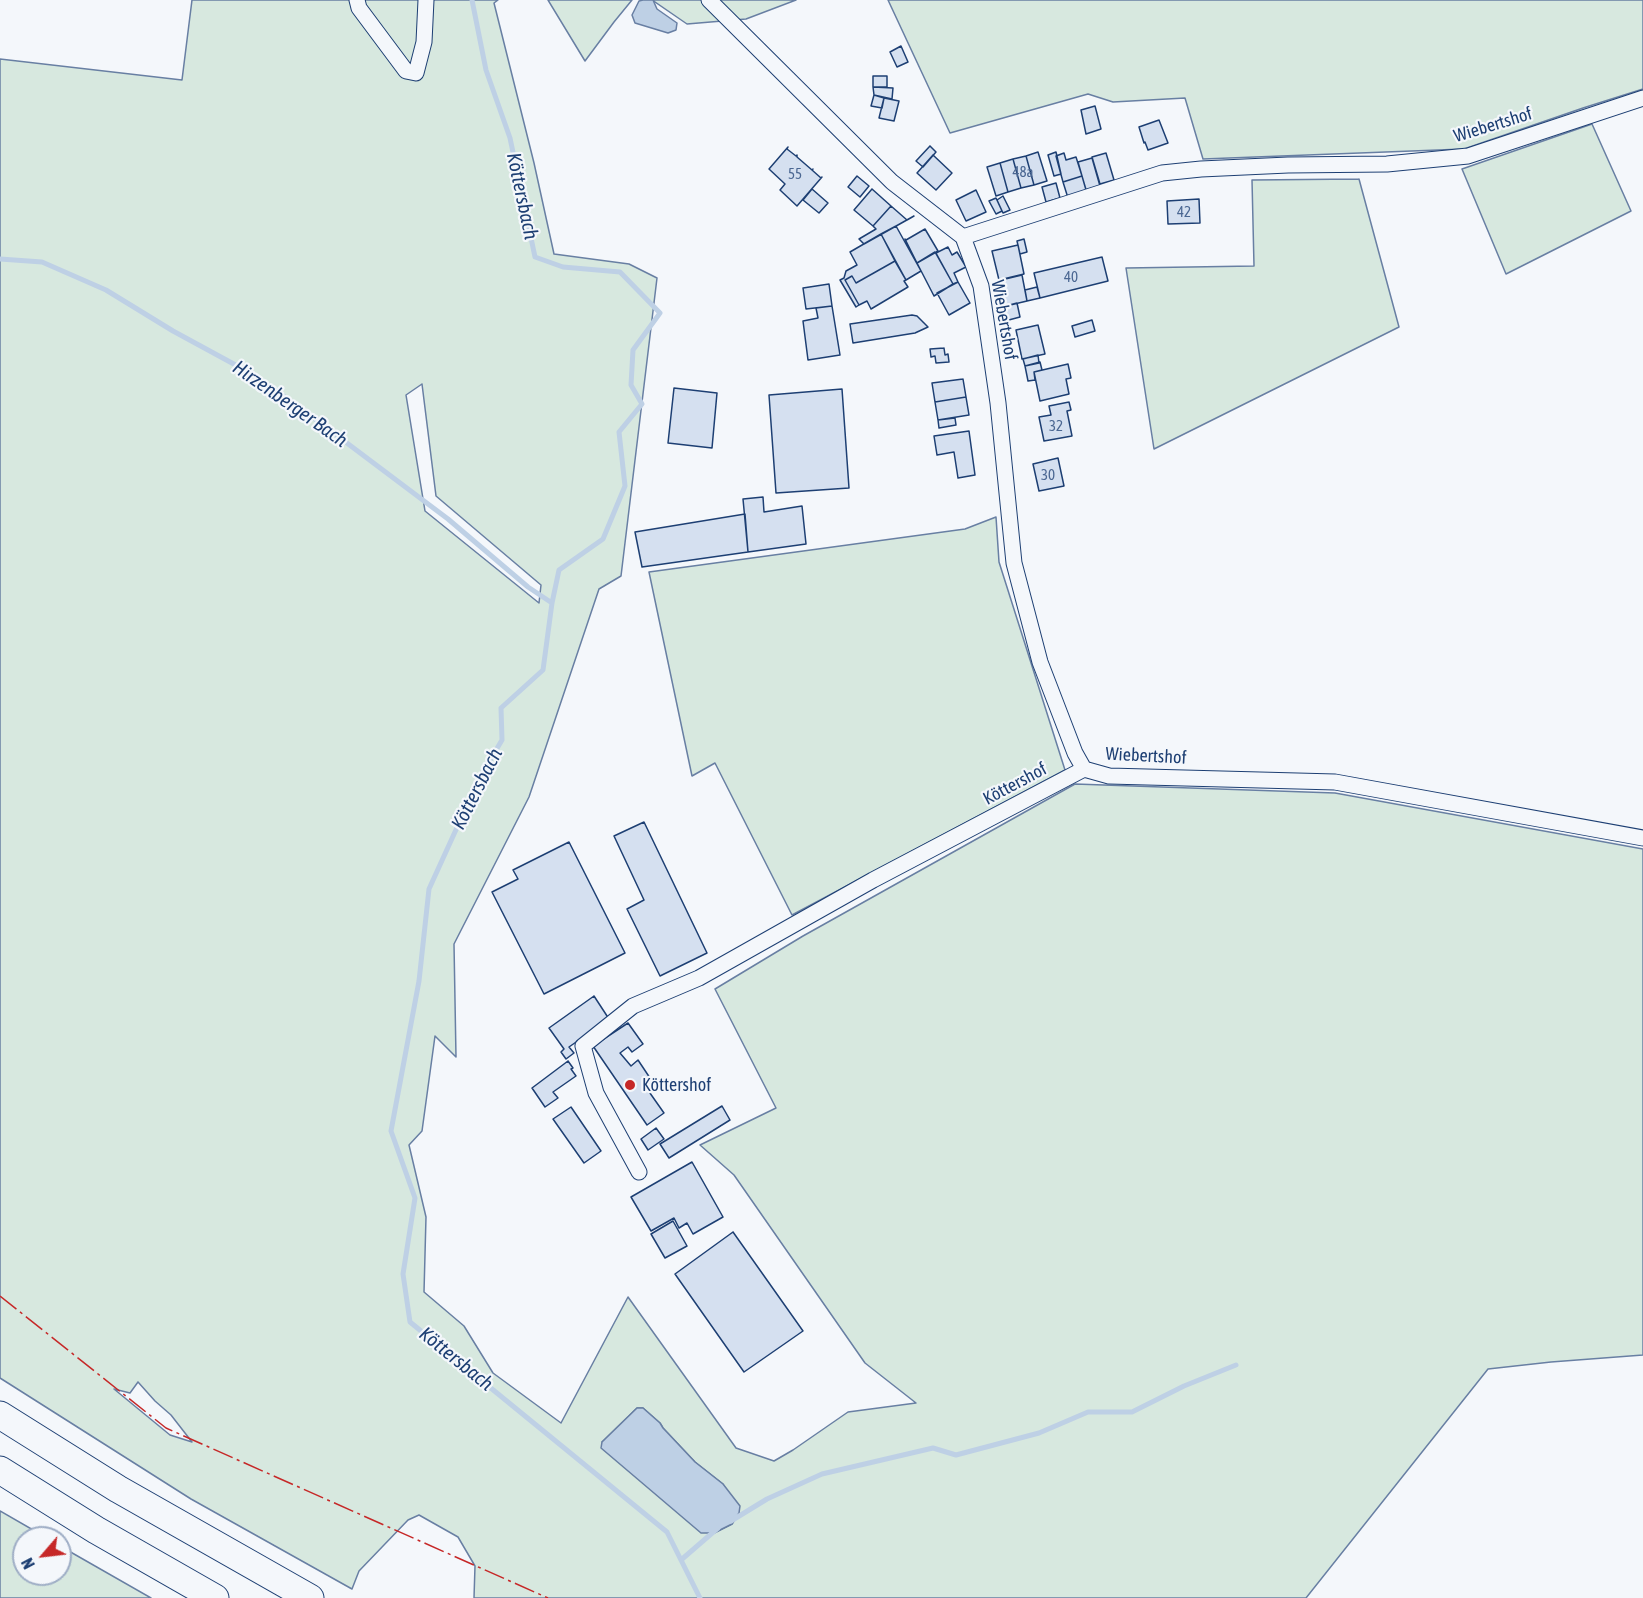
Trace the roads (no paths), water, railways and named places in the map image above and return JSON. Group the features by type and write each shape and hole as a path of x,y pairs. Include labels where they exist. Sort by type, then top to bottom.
{"highway":[{"path":"0,1415 118,1489 310,1598"},
{"path":"0,1470 96,1530 215,1598"}],"street":[{"path":"357,0 359,8 406,71 416,73 424,42 426,0"},
{"path":"709,0 892,182 963,237"},
{"name":"Wiebertshof","path":"1643,98 1468,156 1387,164 1288,165 1162,173 963,237 981,286 998,403 1014,563 1040,662 1075,753 1084,769 1109,776 1335,782 1643,838"},
{"name":"Köttershof","path":"639,1172 596,1093 583,1046 633,1006 699,978 873,880 1084,769"}],"water":[{"path":"653,0 657,9 677,23 676,30 668,33 635,23 632,15 639,1"},
{"path":"637,1408 643,1408 660,1423 695,1462 723,1484 740,1506 739,1513 732,1524 714,1533 701,1533 601,1448 602,1442"}],"waterway":[{"name":"Köttersbach","path":"472,0 486,70 510,138 535,257 563,267 620,272 660,313 633,350 631,385 642,404 619,432 625,486 603,539 559,570 543,670 501,708 502,740 480,777 429,889 419,981 391,1131 415,1198 403,1274 410,1322 667,1532 700,1598"},
{"name":"Hirzenberger Bach","path":"0,259 42,262 106,290 173,331 254,375 448,519 528,587 552,603"},
{"path":"731,1521 767,1499 822,1474 933,1448 956,1455 1039,1433 1088,1412 1132,1412 1184,1386 1236,1365"},
{"path":"681,1560 718,1528"}],"place":[{"name":"Köttershof","path":"630,1085"}]}
